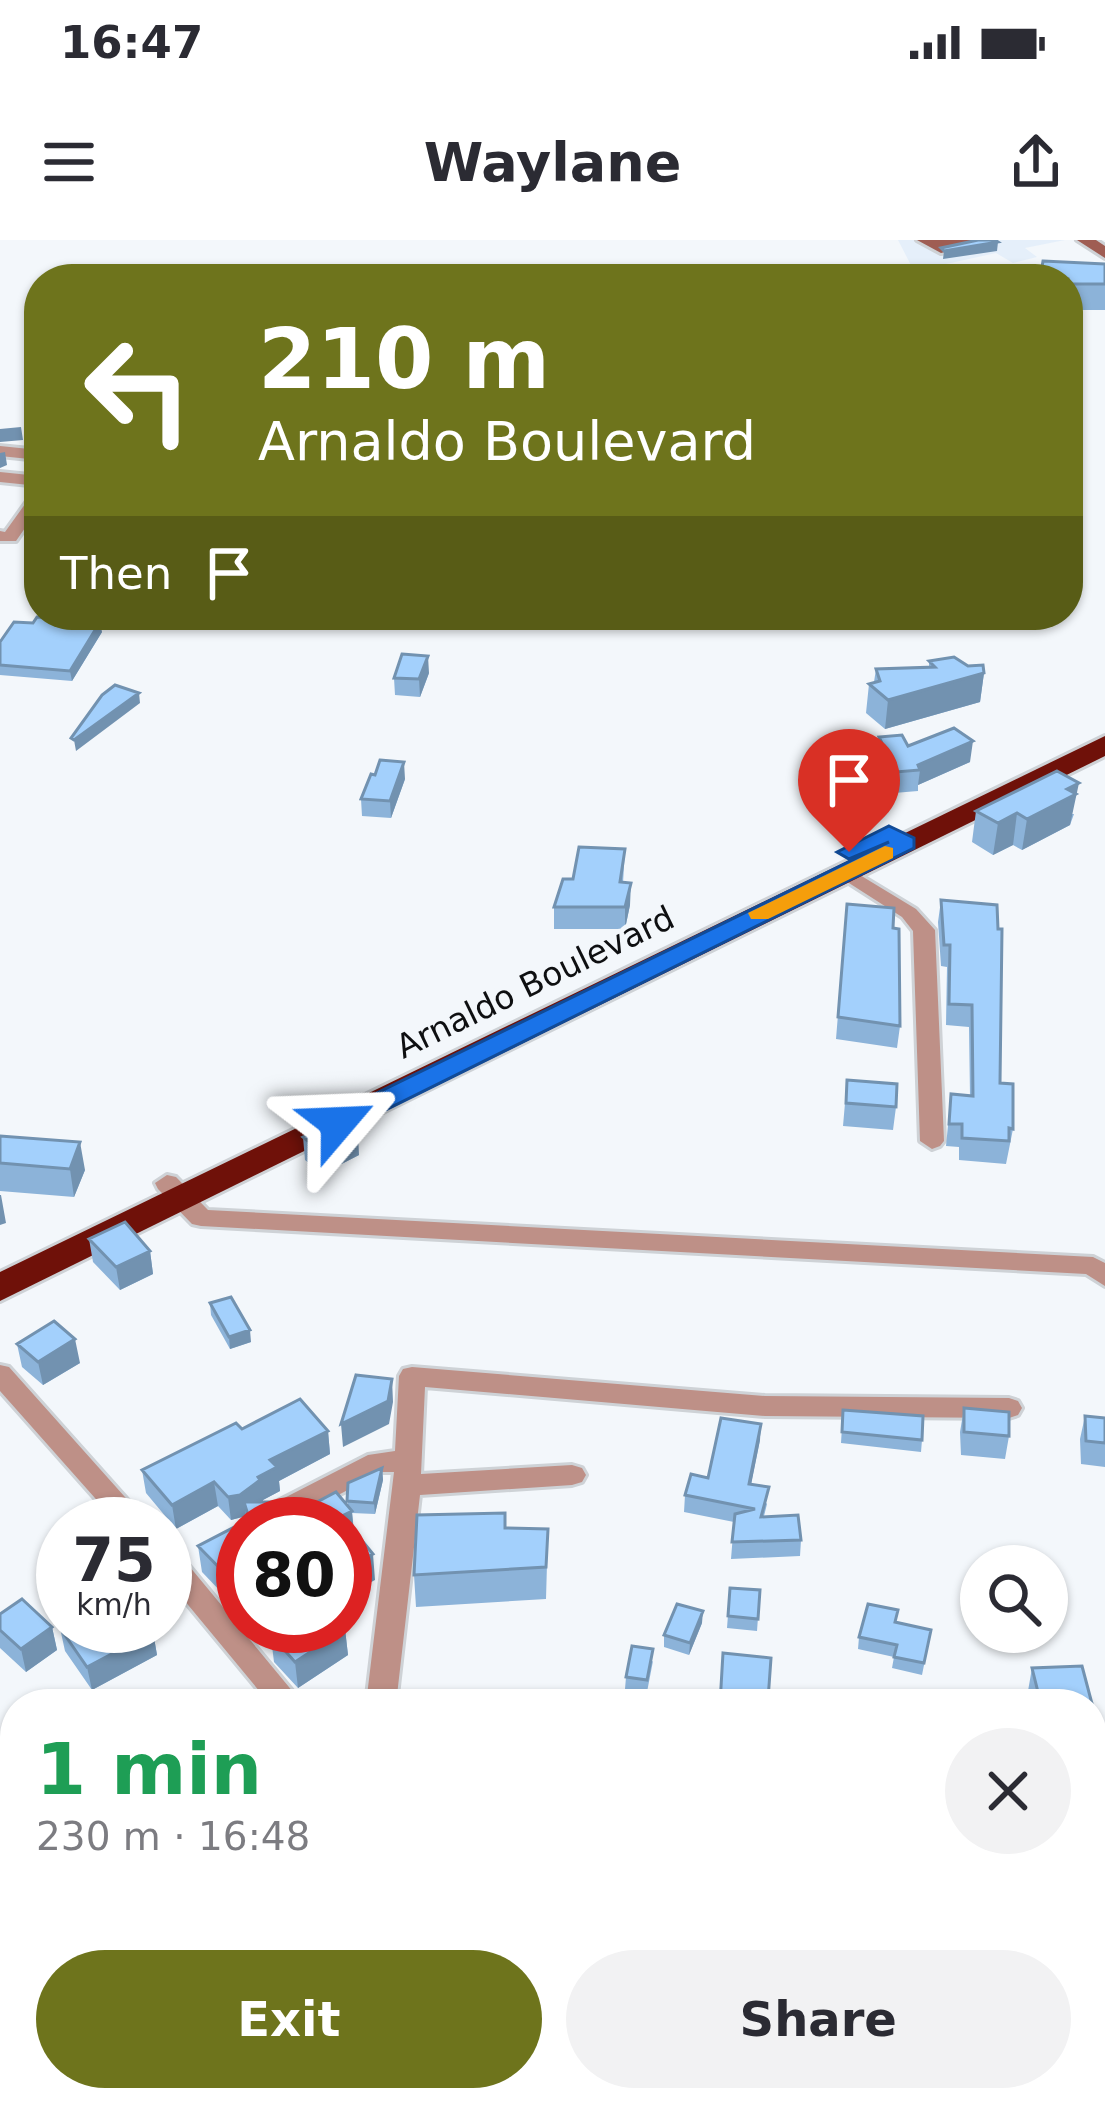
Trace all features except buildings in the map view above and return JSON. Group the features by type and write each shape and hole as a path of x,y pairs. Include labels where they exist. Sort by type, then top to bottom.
{"highway":[{"name":"Arnaldo Boulevard","path":"1043,767 1105,727"},
{"name":"Arnaldo Boulevard","path":"0,1264 175,1190 1043,767 1105,745"},
{"name":"Arnaldo Boulevard","path":"735,915 845,872 898,838"},
{"name":"Arnaldo Boulevard","path":"0,1288 175,1190"}],"street":[{"path":"925,240 941,248 985,240"},
{"path":"1085,240 1105,253"},
{"path":"0,536 10,537 24,511"},
{"path":"845,872 910,913 924,930 932,1141"},
{"path":"175,1190 201,1218 1101,1270"},
{"path":"0,1374 111,1497"},
{"path":"383,1689 408,1473 412,1376 764,1406 1010,1408"},
{"path":"311,1497 378,1462 408,1473 572,1475"},
{"path":"192,1589 275,1689"}],"shaded area":[{"path":"898,240 1065,240 1025,248 1037,257 1013,263 996,253 946,264 910,264"}],"slow traffic":[{"path":"760,913 885,853"}],"route":[{"path":"338,1123 906,843 889,833 849,852"}]}
